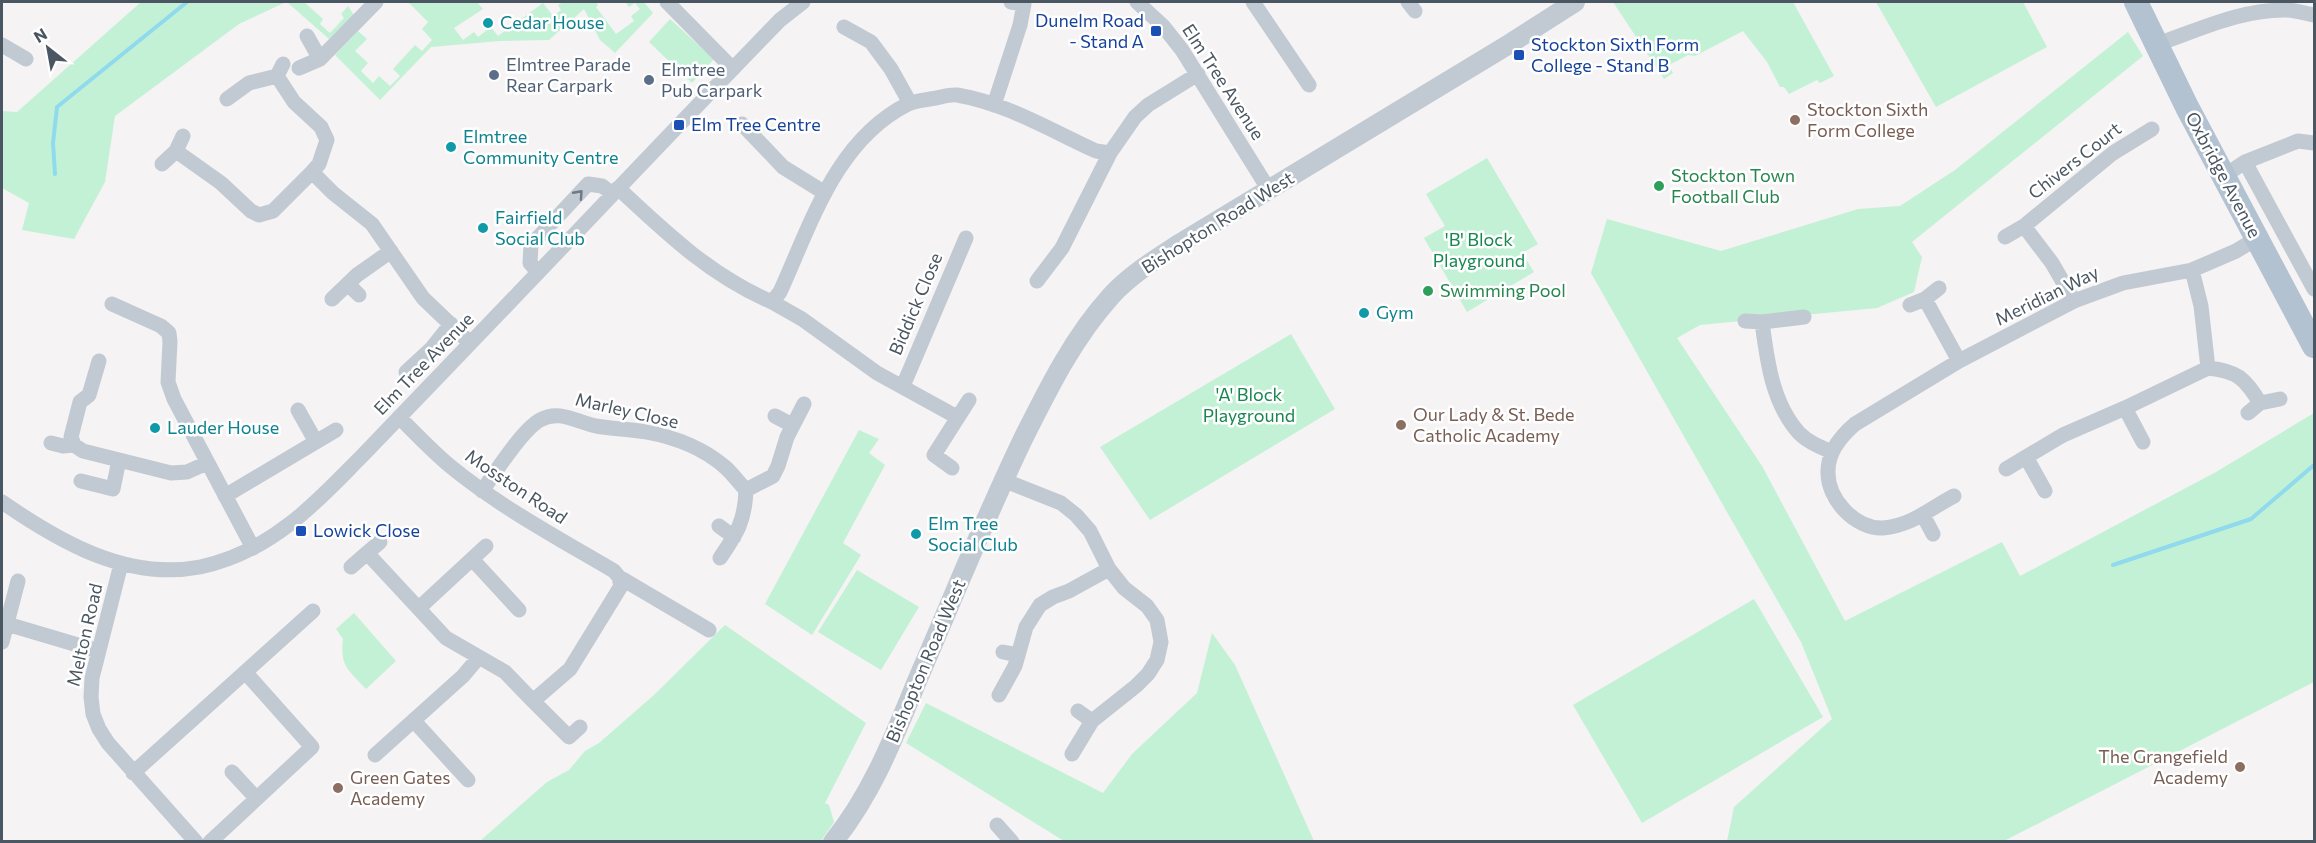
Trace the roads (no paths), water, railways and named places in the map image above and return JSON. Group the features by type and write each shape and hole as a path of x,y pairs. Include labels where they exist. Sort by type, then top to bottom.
{"main road":[{"name":"Oxbridge Avenue","path":"2136,2 2256,239 2314,346"}],"street":[{"path":"299,68 320,59 376,2"},
{"path":"667,2 733,69"},
{"name":"Elm Tree Avenue","path":"2,502 67,543 121,564 180,570 229,559 253,548 293,521 343,475 733,69 780,21 803,2"},
{"path":"994,105 1020,25 1024,4 1011,2"},
{"name":"Elm Tree Avenue","path":"1137,2 1163,26 1198,74 1269,190"},
{"path":"1253,2 1309,85"},
{"name":"Bishopton Road West","path":"833,842 845,827 880,770 1004,480 1058,369 1089,322 1113,294 1179,244 1575,2"},
{"path":"2157,44 2211,24 2287,6 2314,15"},
{"path":"844,27 871,42 891,69 910,103"},
{"path":"308,36 320,59"},
{"path":"3,49 26,59"},
{"path":"176,151 221,183 251,211 259,215 273,211 319,164 327,140 321,127 294,102 280,70 249,83 227,99"},
{"path":"1037,281 1062,248 1110,153 1134,117 1148,105 1198,74"},
{"path":"772,302 780,292 825,193 844,160 866,134 885,118 910,103 955,94 994,105 1096,151 1110,153"},
{"path":"742,124 783,167 825,193"},
{"name":"Chivers Court","path":"2005,237 2024,226 2114,153 2152,129"},
{"path":"162,164 176,151 183,136"},
{"path":"2224,176 2246,162 2298,141 2314,143"},
{"name":"Oxbridge Avenue","path":"2246,162 2314,289"},
{"path":"312,172 333,193 372,224 423,298 470,343"},
{"path":"538,272 530,263 531,245 588,184 615,191"},
{"name":"Biddick Close","path":"615,191 708,268 744,290 802,319 877,373 957,417"},
{"name":"Chivers Court","path":"2024,226 2052,263 2074,302"},
{"name":"Biddick Close","path":"903,386 966,238"},
{"name":"Meridian Way","path":"1832,452 1840,437 1855,424 1959,361 2074,302 2123,283 2192,270 2236,251 2256,239"},
{"path":"332,298 354,289 391,251"},
{"path":"2192,270 2201,306 2208,368"},
{"path":"1910,305 1925,299 1939,288"},
{"path":"1925,299 1959,361"},
{"path":"112,304 161,326 169,333 168,382 174,399 253,548"},
{"path":"1745,321 1762,322 1804,317"},
{"path":"1762,322 1767,363 1780,404 1799,432 1812,443 1832,452 1828,471 1832,489 1840,505 1851,516 1863,523 1881,528 1902,525 1954,496"},
{"path":"406,372 432,348 451,324"},
{"path":"99,361 89,395 80,402 71,437 74,445 82,451 179,474 207,463"},
{"path":"2006,470 2063,435 2208,368 2226,369 2238,375 2250,386 2254,408 2280,399"},
{"path":"952,468 934,455 969,400"},
{"path":"720,558 741,525 745,510 746,490 773,477 792,425 804,404"},
{"path":"2125,408 2144,442"},
{"path":"298,410 316,442"},
{"name":"Marley Close","path":"482,491 522,438 538,421 553,415 575,418 593,426 644,431 671,438 700,451 725,467 746,490"},
{"path":"775,416 792,425"},
{"name":"Mosston Road","path":"399,417 448,465 482,491 614,572 620,581 709,630"},
{"path":"225,496 336,430"},
{"path":"51,443 63,446 74,445"},
{"path":"2026,457 2045,492"},
{"path":"81,481 113,489 119,460"},
{"path":"1004,480 1061,503 1090,531 1109,569 1124,588 1148,606 1156,620 1161,642 1157,660 1148,674 1092,722 1072,754"},
{"path":"1923,515 1933,534"},
{"path":"719,526 734,537"},
{"path":"351,567 380,542"},
{"path":"419,608 486,546"},
{"path":"367,553 447,638 505,672 569,737 580,727"},
{"path":"472,559 519,610"},
{"name":"Melton Road","path":"121,564 92,678 93,714 108,743 196,842"},
{"path":"999,695 1018,656 1026,627 1040,605 1109,569"},
{"path":"2,642 18,581"},
{"path":"532,700 570,669 620,581"},
{"path":"133,773 313,611"},
{"path":"7,624 98,651"},
{"path":"1003,652 1018,656"},
{"path":"375,755 463,676 479,657"},
{"path":"210,842 312,747 245,672"},
{"path":"1078,711 1092,722"},
{"path":"414,721 468,780"},
{"path":"232,772 256,798"},
{"path":"998,825 1012,842"}],"waterway":[{"path":"55,174 53,143 57,107 187,2"},
{"path":"2113,565 2251,519 2314,465"}],"place":[{"name":"Cedar House","path":"488,23"},
{"name":"Dunelm Road - Stand A","path":"1156,31"},
{"name":"Stockton Sixth Form College - Stand B","path":"1519,55"},
{"name":"Elmtree Parade Rear Carpark","path":"494,75"},
{"name":"Elmtree Pub Carpark","path":"649,80"},
{"name":"Stockton Sixth Form College","path":"1795,120"},
{"name":"Elm Tree Centre","path":"679,125"},
{"name":"Elmtree Community Centre","path":"451,147"},
{"name":"Stockton Town Football Club","path":"1659,186"},
{"name":"Fairfield Social Club","path":"483,228"},
{"name":"Swimming Pool","path":"1428,291"},
{"name":"Gym","path":"1364,313"},
{"name":"Our Lady & St. Bede Catholic Academy","path":"1401,425"},
{"name":"Lauder House","path":"155,428"},
{"name":"Lowick Close","path":"301,531"},
{"name":"Elm Tree Social Club","path":"916,534"},
{"name":"The Grangefield Academy","path":"2240,767"},
{"name":"Green Gates Academy","path":"338,788"}],"park label":[{"name":"'B' Block Playground","path":"1479,250"},
{"name":"'A' Block Playground","path":"1249,405"}]}
